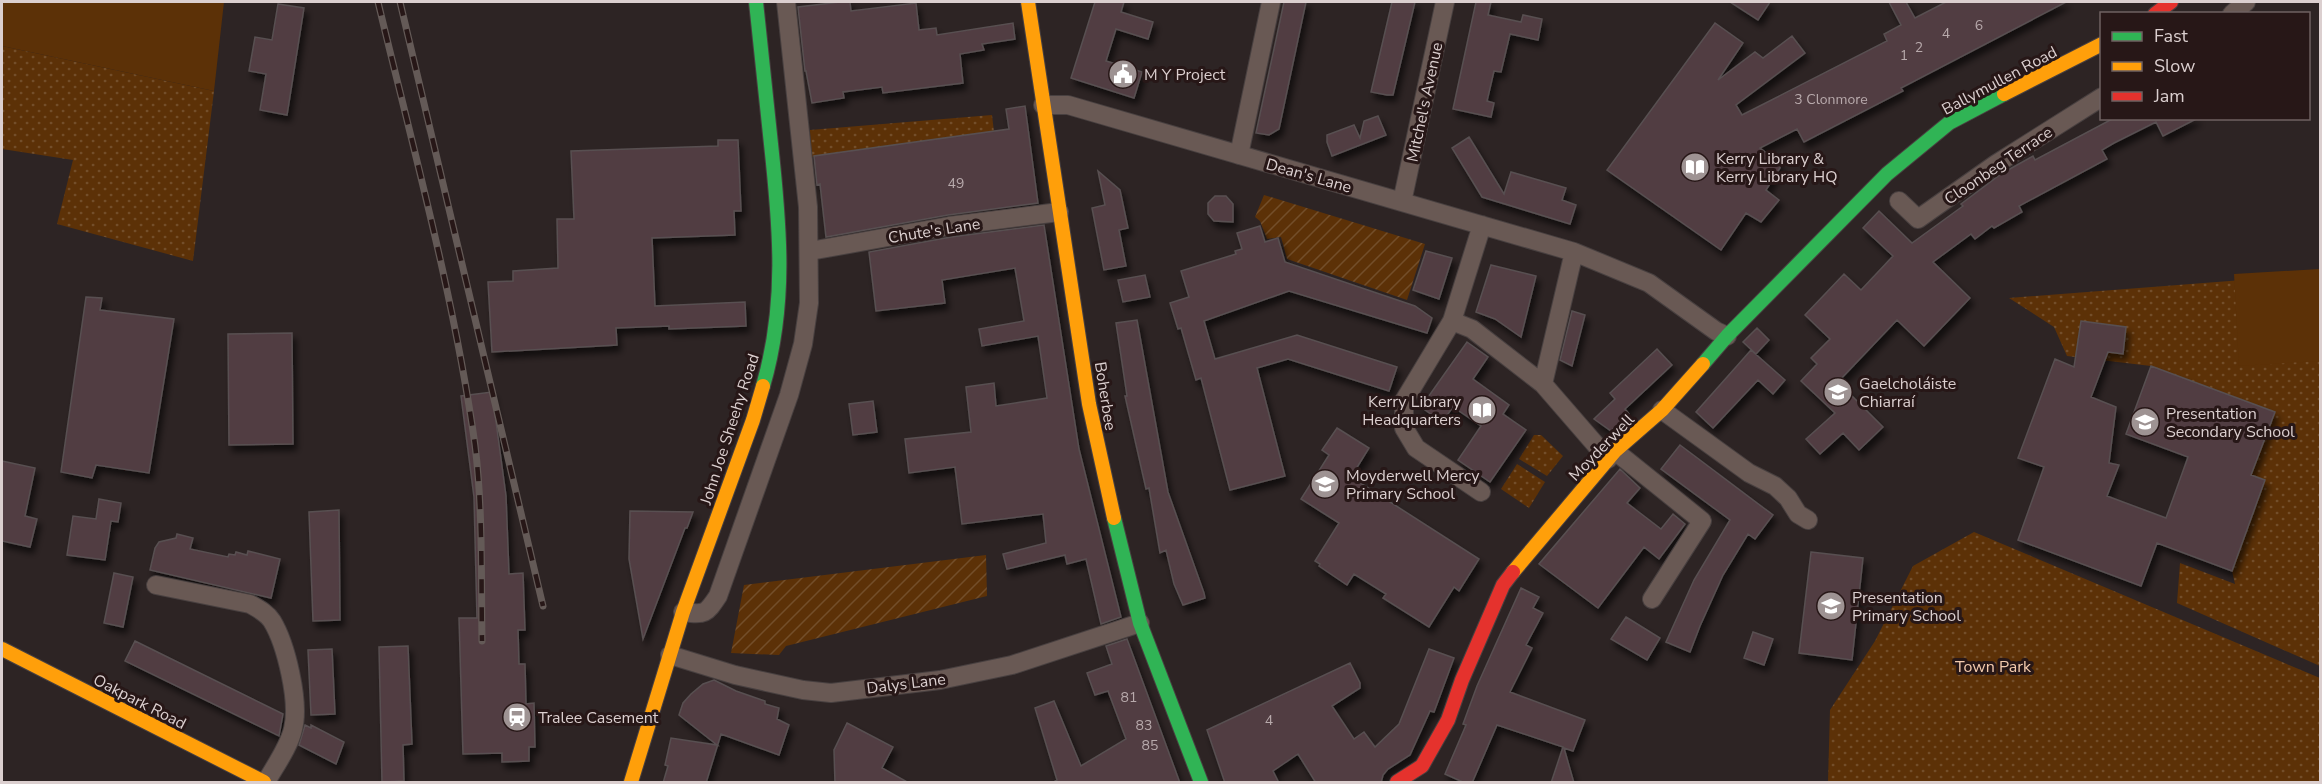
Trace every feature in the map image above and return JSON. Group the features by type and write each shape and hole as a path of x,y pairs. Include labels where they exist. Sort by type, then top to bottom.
{"main road":[{"name":"John Joe Sheehy Road","path":"631,783 683,612 753,420 769,366 777,322 780,290 780,227 756,2"},
{"name":"Boherbee","path":"1028,2 1059,212 1102,471 1140,623 1201,783"},
{"path":"2158,12 2171,2"},
{"name":"Ballymullen Road","path":"1887,174 1948,123 2100,45"},
{"name":"Moyderwell","path":"1397,783 1422,766 1448,720 1462,680 1503,585 1533,546 1612,455 1662,410 1727,336 1887,174"},
{"name":"Oakpark Road","path":"2,649 265,783"}],"street":[{"path":"683,612 701,614 708,610 718,596 782,417 803,344 809,303 808,207 786,2"},
{"path":"1239,155 1271,2"},
{"name":"Mitchel's Avenue","path":"1402,202 1445,2"},
{"path":"2234,12 2246,2"},
{"name":"Cloonbeg Terrace","path":"1899,201 1918,219 1996,164 2100,98"},
{"name":"Dean's Lane","path":"1043,105 1068,105 1574,252 1649,283 1716,331 1727,336"},
{"name":"Chute's Lane","path":"810,251 949,226 1059,212"},
{"path":"1481,492 1416,448 1404,428 1404,401 1452,321 1482,225"},
{"path":"1543,384 1574,252"},
{"path":"1452,321 1472,329 1543,384 1612,455 1702,521 1652,599"},
{"path":"1662,410 1749,473 1775,486 1788,498 1798,514 1808,520"},
{"path":"156,585 250,604 263,611 272,621 285,653 295,715 293,730 265,783"},
{"name":"Dalys Lane","path":"670,655 758,680 802,690 831,693 940,680 1012,665 1140,623"}],"green space":[{"path":"2,2 224,2 214,91 2,46"},
{"path":"2,46 214,91 193,261 57,224 73,160 2,149"},
{"path":"992,115 994,132 811,157 810,130"},
{"path":"1264,195 1425,244 1407,300 1287,259 1281,237 1267,239 1260,221 1255,217"},
{"path":"2320,269 2320,361 2239,366 2234,274"},
{"path":"2320,274 2320,666 2177,603 2180,563 2235,584 2232,571 2265,480 2251,475 2274,412 2151,366 2067,356 2054,327 2009,298"},
{"path":"1534,435 1541,435 1563,456 1547,476 1519,459"},
{"path":"1517,464 1545,482 1529,508 1501,489"},
{"name":"Town Park","path":"1974,532 2320,678 2320,782 1828,782 1830,710 1875,641 1913,566"},
{"path":"986,555 987,596 786,646 779,655 731,653 744,585"}],"building":[{"path":"850,2 851,11 916,3 919,30 936,28 937,35 1013,23 1015,39 982,44 984,50 960,54 963,83 883,93 882,87 843,92 844,98 812,103 805,71 798,7"},
{"path":"1095,2 1124,2 1121,12 1153,22 1148,39 1116,29 1106,61 1142,72 1134,98 1071,78"},
{"path":"1284,2 1306,2 1279,129 1269,135 1256,133"},
{"path":"1392,2 1415,2 1393,95 1387,95 1371,92"},
{"path":"1476,2 1491,2 1488,15 1521,22 1523,15 1542,19 1538,40 1510,34 1501,72 1494,71 1487,101 1494,103 1491,117 1453,109"},
{"path":"1730,2 1770,2 1758,20"},
{"path":"1889,2 1906,2 1915,18 1946,2 2066,2 1901,88 1903,91 1804,142 1797,129 1760,148 1780,163 1780,168 1766,190 1779,200 1761,222 1746,213 1721,250 1607,170 1715,23 1743,43 1718,80 1755,52 1763,58 1792,36 1805,53 1736,105 1742,115 1887,41 1884,34 1901,25"},
{"path":"278,4 304,8 287,115 260,110 266,74 249,71 255,37 272,40"},
{"path":"1025,106 1038,203 948,215 826,237 820,184 817,185 814,156 1009,129 1006,109"},
{"path":"1378,116 1386,135 1332,156 1327,135 1354,125 1360,138 1364,121"},
{"path":"2110,120 2194,120 2163,136 2156,122 2114,143 2102,150 2107,159 2019,206 2022,212 1994,228 1992,226 1975,239 1971,234 1933,262 1970,298 1924,346 1897,320 1838,382 1883,427 1859,450 1843,433 1820,454 1806,439 1835,413 1801,381 1817,364 1811,358 1830,339 1805,315 1844,274 1861,290 1893,256 1863,228 1879,211 1912,243 1963,206 1961,204 2001,174 2033,156 2035,160"},
{"path":"1469,137 1504,194 1511,172 1566,188 1562,200 1576,205 1570,224 1482,197 1452,148"},
{"path":"718,140 738,140 741,211 734,211 735,235 652,238 655,306 745,302 746,326 669,329 669,326 616,328 617,345 492,352 488,282 513,281 513,271 558,268 557,219 574,219 571,151 718,146"},
{"path":"1098,171 1120,190 1128,228 1119,230 1126,266 1104,270 1092,208 1105,205"},
{"path":"1215,196 1226,196 1233,204 1233,222 1214,221 1208,214 1208,203"},
{"path":"1044,225 1079,449 1121,617 1101,624 1086,559 1067,564 1065,555 1007,569 1003,554 1046,543 1043,514 962,524 955,467 909,473 905,439 971,432 966,387 994,383 996,406 1047,398 1038,336 982,346 979,329 1024,321 1015,268 942,280 945,303 876,311 869,252 951,237"},
{"path":"1260,226 1265,242 1278,238 1285,262 1415,306 1432,318 1427,333 1289,291 1204,321 1215,359 1297,335 1397,367 1389,391 1288,359 1257,368 1285,476 1230,490 1201,378 1196,380 1181,328 1178,329 1170,303 1189,297 1181,271 1236,254 1235,251 1242,249 1237,233"},
{"path":"1426,251 1452,258 1439,299 1413,290"},
{"path":"1491,265 1536,276 1521,337 1495,319 1476,312"},
{"path":"1145,275 1150,297 1123,302 1118,280"},
{"path":"86,297 102,298 100,310 174,319 149,473 96,465 92,478 61,472"},
{"path":"1572,311 1585,315 1572,366 1560,360"},
{"path":"1137,320 1168,492 1205,598 1183,605 1174,584 1166,550 1160,553 1149,488 1146,489 1125,396 1127,396 1116,323"},
{"name":"Presentation Secondary School","path":"2081,321 2126,327 2123,354 2108,352 2091,397 2116,407 2109,463 2119,465 2107,496 2166,518 2188,457 2126,434 2151,366 2275,412 2251,475 2265,480 2232,571 2157,543 2141,586 2018,540 2044,467 2018,458 2055,359 2074,367"},
{"path":"1757,328 1769,340 1756,354 1743,342"},
{"path":"292,333 293,444 229,445 228,334"},
{"name":"Kerry Library Headquarters","path":"1467,342 1488,357 1473,379 1509,405 1503,414 1526,430 1490,482 1458,460 1481,426 1453,407 1442,422 1421,407"},
{"path":"1657,349 1672,365 1625,409 1629,414 1611,431 1594,419 1615,399 1610,393"},
{"path":"1751,350 1785,380 1773,394 1758,380 1713,428 1696,412"},
{"path":"492,392 506,496 509,574 523,573 525,630 518,630 519,664 525,664 526,704 534,703 535,747 529,747 529,761 502,762 502,753 463,754 459,618 477,618 474,497 461,396"},
{"path":"873,401 877,432 853,435 849,404"},
{"path":"1337,428 1369,448 1351,477 1479,559 1459,591 1454,587 1429,627 1383,598 1386,594 1354,574 1347,585 1315,561 1339,523 1301,499 1329,455 1322,450"},
{"path":"1680,445 1773,515 1755,539 1748,534 1723,575 1690,652 1666,642 1694,580 1730,520 1661,469"},
{"path":"2,461 35,468 25,516 37,519 30,547 2,541"},
{"path":"1620,469 1640,488 1627,503 1661,529 1673,514 1685,524 1659,559 1644,547 1598,608 1539,564"},
{"path":"99,499 121,503 118,522 111,521 105,560 67,555 73,516 96,519"},
{"path":"339,510 340,620 313,621 309,512"},
{"path":"630,511 693,512 643,639 629,559"},
{"path":"177,534 193,538 190,549 228,557 229,554 235,555 236,552 247,555 248,551 280,559 271,598 150,570 155,548 159,542 176,538"},
{"name":"Presentation Primary School","path":"1811,552 1863,558 1852,660 1799,653"},
{"path":"114,573 133,577 123,627 104,623"},
{"path":"1521,588 1539,597 1533,608 1543,613 1526,645 1532,648 1510,692 1585,720 1573,751 1564,748 1574,783 1551,783 1563,747 1497,725 1472,783 1465,783 1445,774 1466,725 1463,724 1477,686"},
{"path":"1626,617 1660,638 1647,660 1611,639"},
{"path":"1753,632 1773,639 1764,665 1744,658"},
{"path":"1127,639 1180,783 1052,783 1057,780 1035,708 1054,701 1081,766 1126,739 1108,691 1095,695 1087,673 1112,664 1106,646"},
{"path":"135,641 283,714 279,736 125,661"},
{"path":"408,646 412,744 403,745 404,781 382,782 379,647"},
{"path":"332,649 335,714 311,715 308,650"},
{"path":"1429,649 1454,658 1434,712 1430,711 1410,755 1388,769 1381,783 1316,783 1298,754 1273,771 1279,783 1225,783 1207,730 1350,663 1360,683 1360,688 1332,706 1354,739 1364,732 1375,747 1399,724"},
{"path":"714,680 765,701 765,704 779,708 777,719 789,725 779,755 721,734 706,783 663,783 668,766 665,765 671,738 717,745 679,715 683,703 691,694 703,684"},
{"path":"847,723 893,747 882,768 909,783 835,783 834,750"},
{"path":"305,725 311,728 311,725 344,742 336,764 299,745"}],"railway":[{"path":"378,2 432,222 466,389 475,445 479,494 482,641"},
{"path":"400,2 543,606"}],"traffic: fast":[{"path":"756,2 779,235 776,325 763,386"},
{"path":"1703,364 1727,336 1887,174 1949,123 2004,94"},
{"path":"1114,518 1140,623 1201,782"}],"traffic: slow":[{"path":"1028,2 1089,404 1114,518"},
{"path":"2004,94 2100,45"},
{"path":"1513,572 1615,451 1662,410 1703,364"},
{"path":"631,782 683,612 753,420 763,386"},
{"path":"2,649 264,782"}],"traffic: jam":[{"path":"2158,12 2171,2"},
{"path":"1397,782 1422,766 1448,720 1462,680 1503,585 1513,572"}],"place":[{"name":"M Y Project","path":"1123,74"},
{"name":"Kerry Library & Kerry Library HQ","path":"1695,167"},
{"name":"Gaelcholáiste Chiarraí","path":"1838,392"},
{"name":"Kerry Library Headquarters","path":"1482,410"},
{"name":"Presentation Secondary School","path":"2145,422"},
{"name":"Moyderwell Mercy Primary School","path":"1325,484"},
{"name":"Presentation Primary School","path":"1831,606"},
{"name":"Tralee Casement","path":"517,717"}]}
